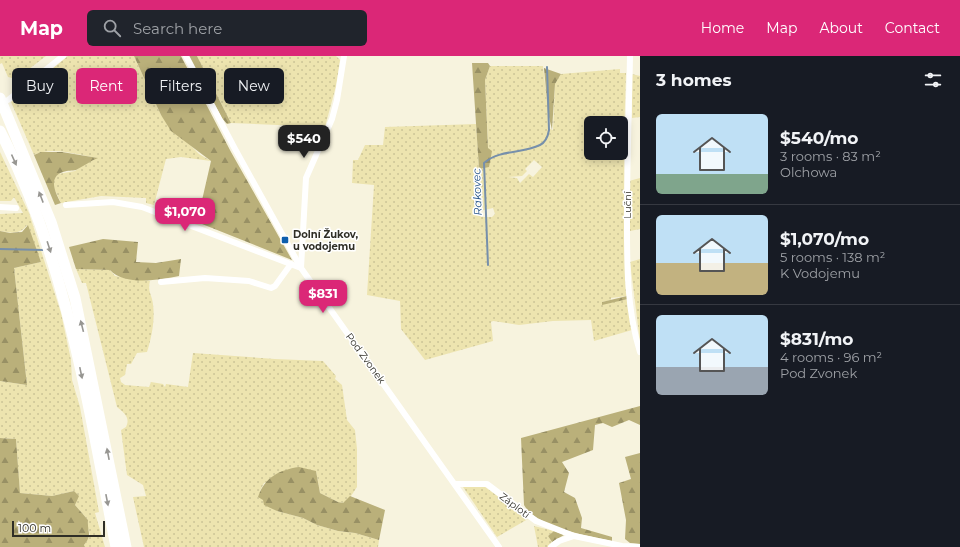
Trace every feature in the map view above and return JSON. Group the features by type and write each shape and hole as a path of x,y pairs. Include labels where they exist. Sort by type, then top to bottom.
{"highway":[{"path":"3,105 51,222 75,298 97,399 126,547"},
{"path":"0,131 42,225 65,301 89,409 116,547"}],"street":[{"path":"3,105 63,56"},
{"name":"Pod Zvonek","path":"186,56 235,149 301,268 500,547"},
{"path":"66,205 113,202 142,207 301,268 306,178 332,119 337,100 344,56"},
{"name":"Luční","path":"630,56 627,257 629,291 636,341 640,352"},
{"path":"0,207 16,208"},
{"path":"161,282 195,278 213,278 249,281 271,288 276,286 292,264"},
{"name":"Záplotí","path":"455,484 487,484 536,521 574,536 622,546 640,547"},
{"path":"551,547 559,541 574,536"}],"shaded area":[{"path":"0,56 46,56 30,68 12,68 12,78 8,77 2,63 0,64"},
{"path":"68,56 134,56 145,80 145,104 156,104 161,115 199,154 211,161 181,157 166,159 154,205 146,203 146,198 101,196 61,203 53,186 54,179 58,174 75,171 84,164 97,158 57,151 41,152 34,155 11,102 12,101 12,104 68,104 68,68 53,68"},
{"path":"197,56 336,56 340,60 336,86 325,127 231,123 216,93 216,68 203,68"},
{"path":"490,66 543,66 550,129 553,130 555,84 561,74 620,69 620,73 626,73 625,116 584,116 584,160 624,160 627,296 611,298 611,300 602,302 602,304 628,299 632,330 594,341 591,320 553,321 519,325 493,321 491,322 493,341 425,360 401,329 400,301 367,295 374,185 352,183 353,160 358,160 365,145 383,145 385,127 476,124 479,169 489,166 485,80","holes":["534,160 542,167 533,177 529,174 520,183 517,178 508,177 522,176 527,171 525,169","493,208 495,214 492,217 481,217 479,215 480,211"]},
{"path":"632,74 640,76 640,117 632,118"},
{"path":"0,152 29,213 61,313 71,360 72,380 80,407 99,512 95,513 105,547 85,547 84,545 90,535 88,520 75,505 76,502 74,491 52,496 20,493 16,439 0,438 0,381 27,385 14,268 41,262 27,225 18,232 12,233 0,231 0,214 23,213 14,197 11,201 0,201"},
{"path":"640,178 640,229 630,231 629,181"},
{"path":"640,259 640,342 630,262"},
{"path":"76,269 110,270 115,276 150,281 149,289 154,312 153,326 147,352 137,353 131,364 127,364 125,375 120,378 121,382 125,385 149,387 151,382 163,384 165,387 166,384 188,387 193,353 323,361 336,376 335,379 342,385 347,420 355,430 357,449 357,487 349,499 343,503 338,502 320,493 316,471 264,483 260,491 263,500 277,511 303,518 317,525 338,531 355,533 379,540 378,547 144,547 133,497 146,496 143,485 127,475 121,430 126,427 128,420 124,413 117,407 86,283 82,283"},
{"path":"463,487 485,487 528,519 497,537"},
{"path":"534,526 554,531 548,536 552,542 548,547 538,547"}],"green space":[{"path":"134,56 181,56 187,68 145,68 145,80"},
{"path":"188,56 197,56 203,68 195,68"},
{"path":"472,63 488,63 490,66 485,80 488,148 492,151 489,167 479,169"},
{"path":"544,68 561,74 555,84 552,130 548,113"},
{"path":"216,93 231,123 227,124 214,104 216,104"},
{"path":"156,104 206,104 231,152 292,260 197,222 211,161 171,131"},
{"path":"41,152 62,152 98,158 76,170 58,174 54,181 54,185 61,203 55,205 34,155"},
{"path":"28,225 41,262 14,268 27,385 0,381 0,231 10,233 22,232"},
{"path":"103,239 138,242 136,262 156,263 181,259 179,276 153,280 133,280 116,275 110,270 76,269 69,247"},
{"path":"627,296 628,299 602,305 602,302"},
{"path":"640,406 640,425 629,420 612,427 603,423 595,425 593,450 562,462 569,473 564,492 575,498 582,518 581,528 612,537 612,541 551,525 530,513 524,505 521,438"},
{"path":"0,438 16,439 20,493 52,496 74,491 79,496 75,505 88,520 89,536 84,545 85,547 0,547"},
{"path":"640,453 640,544 630,543 625,539 626,520 619,483 631,479 625,457"},
{"path":"299,467 316,471 320,493 338,502 343,503 350,496 385,510 379,540 317,525 303,518 277,511 264,505 263,500 258,497 265,484 274,476 285,470"},
{"path":"554,531 564,535 552,542 548,536"}],"waterway":[{"name":"Rakovec","path":"488,265 484,163 497,156 533,148 545,141 549,130 547,67"},
{"path":"0,249 44,250"}],"place":[{"name":"Dolní Žukov, u vodojemu","path":"285,240"}]}
